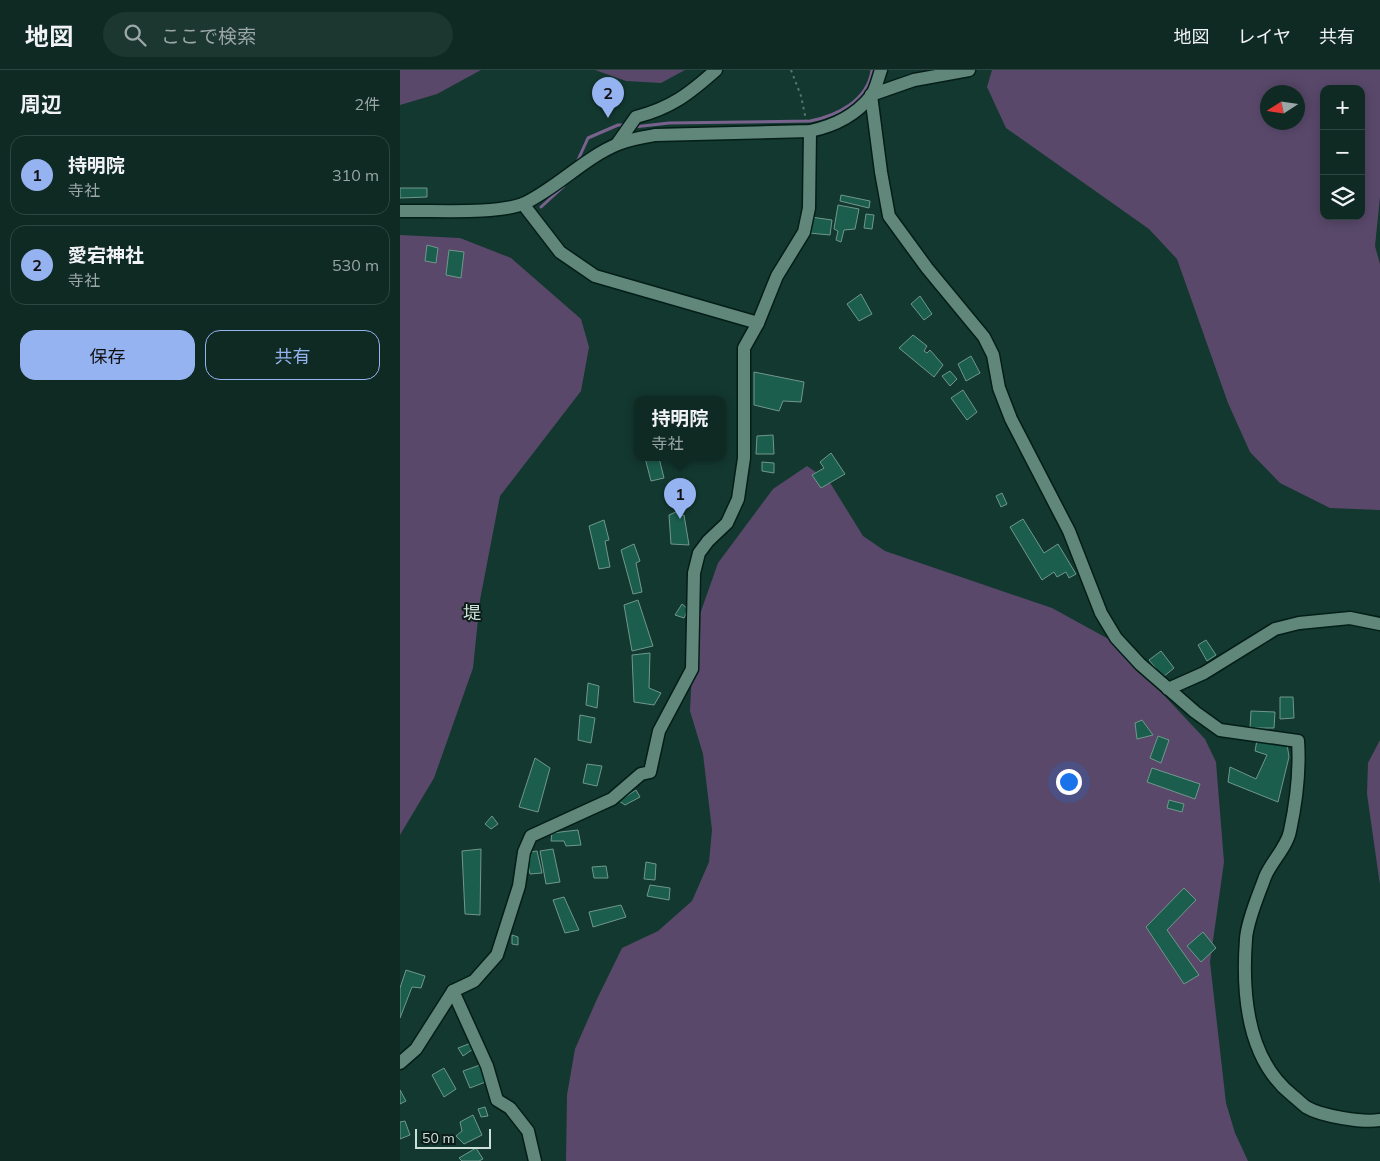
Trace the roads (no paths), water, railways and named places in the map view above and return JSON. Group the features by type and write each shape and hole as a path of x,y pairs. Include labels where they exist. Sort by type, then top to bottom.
{"street":[{"path":"617,144 636,117 660,111 682,98 716,70"},
{"path":"881,70 871,95 889,216 927,268 984,336 993,355 999,388 1012,419 1069,531 1100,613 1116,638 1140,664 1220,730 1298,741 1299,761 1290,833 1269,868 1246,937 1246,1000 1249,1022 1269,1073 1281,1086 1307,1107 1330,1115 1373,1121 1380,1120"},
{"path":"400,210 483,209 523,204 549,189 590,159 617,144 655,135 808,125 826,128 843,121 871,95 914,80 969,70"},
{"path":"400,1063 416,1049 454,991 474,981 497,955 519,886 524,852 531,836 612,799 641,774 650,772 660,731 692,669 694,573 699,553 708,541 727,523 738,499 744,458 744,348 758,323 776,276 804,232 809,208 808,125"},
{"path":"523,204 560,252 595,276 758,323"},
{"path":"1168,689 1204,673 1275,629 1298,623 1350,618 1380,624"},
{"path":"454,991 487,1066 497,1100 510,1108 528,1131 535,1161"}],"waterway":[{"path":"634,127 669,123 810,121 820,119 840,111 857,98 869,81 872,70"},
{"path":"577,162 588,138 618,125 625,125"},
{"path":"541,207 564,186"}],"place":[{"name":"愛宕神社","path":"608,118"},
{"name":"持明院","path":"680,519"}],"district":[{"name":"堤","path":"472,613"}]}
